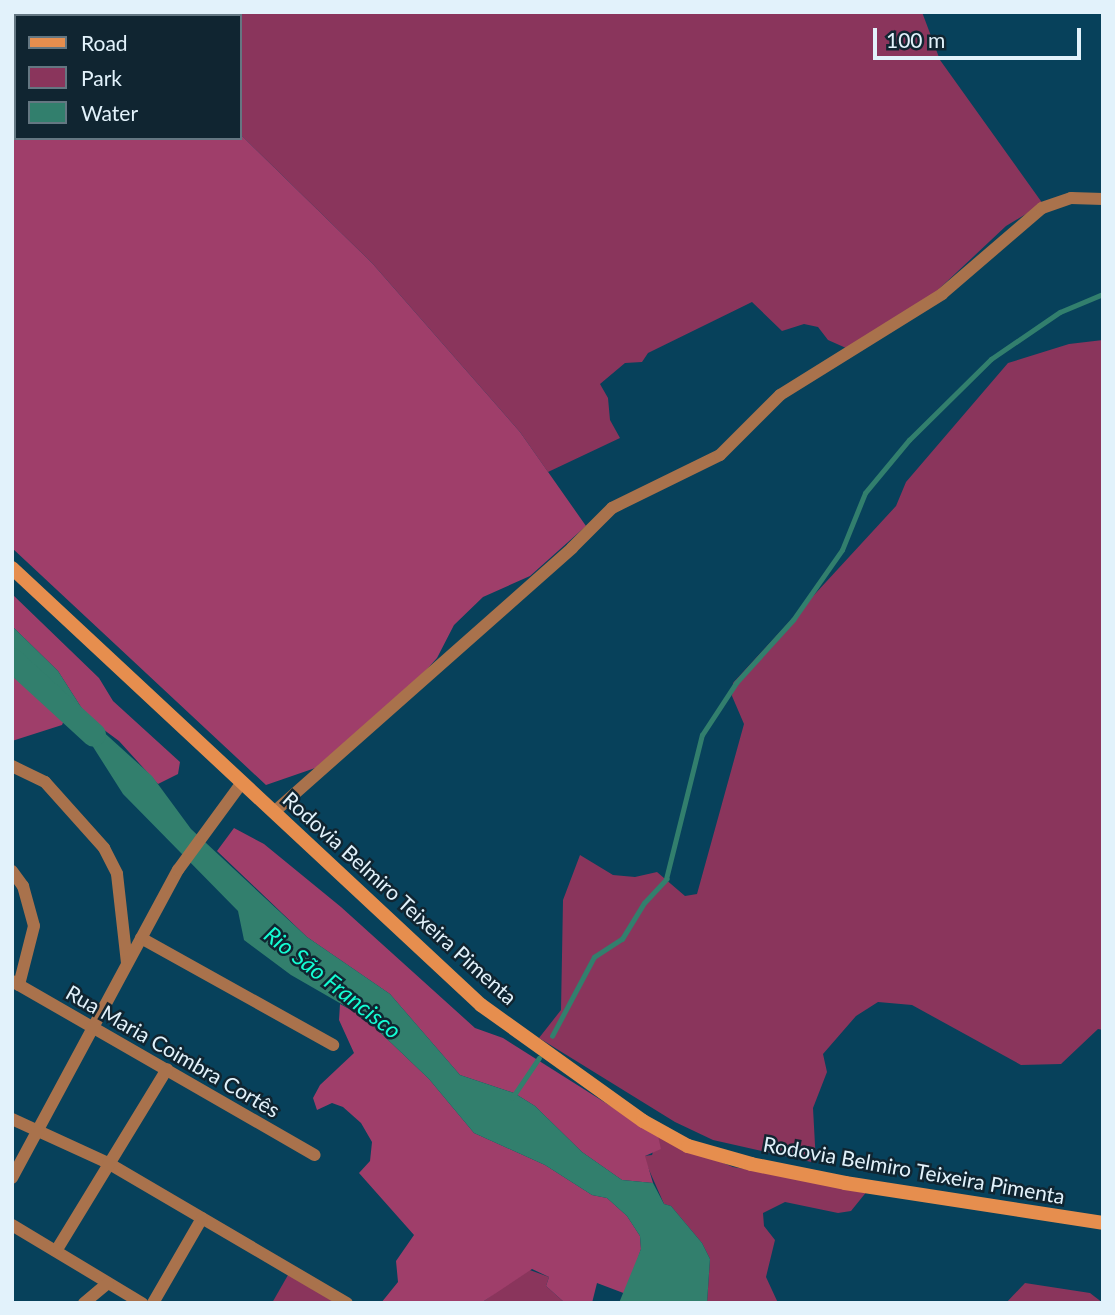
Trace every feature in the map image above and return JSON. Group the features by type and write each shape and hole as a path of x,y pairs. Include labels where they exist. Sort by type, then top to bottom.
{"main road":[{"name":"Rodovia Belmiro Teixeira Pimenta","path":"12,568 481,1005 643,1121 688,1146 845,1183 1103,1223"}],"street":[{"path":"274,812 572,548 612,508 720,455 780,395 942,293 1042,208 1071,198 1103,199"},
{"path":"12,766 45,782 104,848 117,874 127,963"},
{"path":"12,1178 178,870 241,784"},
{"path":"12,871 23,886 34,926 16,983"},
{"path":"141,938 333,1045"},
{"name":"Rua Maria Coimbra Cortês","path":"16,983 315,1155"},
{"path":"56,1251 167,1069"},
{"path":"12,1119 36,1133 108,1163 347,1303"},
{"path":"153,1303 202,1218"},
{"path":"12,1225 142,1303"},
{"path":"84,1303 108,1283"}],"green space":[{"path":"117,12 922,12 940,60 1043,204 1006,226 924,303 846,348 828,340 818,327 804,324 782,331 752,302 648,353 642,362 625,363 600,384 608,398 610,420 620,438 548,472 520,432 372,263 242,136 242,14"},
{"path":"1103,340 1103,1030 1098,1029 1061,1064 1021,1065 912,1005 878,1002 856,1016 823,1054 827,1072 813,1108 816,1163 713,1140 675,1122 539,1038 561,1010 563,900 580,855 613,875 635,877 657,872 685,896 697,894 744,724 732,696 733,683 896,506 906,482 1008,363 1069,344"},
{"path":"658,1136 733,1167 868,1190 851,1211 838,1213 785,1202 763,1213 764,1226 775,1240 766,1277 778,1303 707,1303 710,1259 702,1243 671,1206 664,1204 646,1163 644,1156 652,1155"},
{"path":"292,1268 345,1303 272,1303"},
{"path":"527,1269 549,1277 546,1286 565,1303 474,1303 484,1301"},
{"path":"1025,1283 1090,1293 1103,1303 1006,1303"}],"shaded area":[{"path":"12,12 66,14 14,14 14,140 242,140 242,136 372,263 520,432 586,526 530,576 483,597 454,625 437,658 419,678 321,766 266,785 12,548"},
{"path":"12,594 99,678 113,701 180,762 178,774 158,784 119,741 88,718 58,671 12,626"},
{"path":"12,655 69,709 62,725 12,741"},
{"path":"234,828 264,844 341,907 475,1028 503,1038 658,1136 661,1149 645,1156 653,1183 622,1180 582,1152 535,1106 514,1093 460,1075 390,994 307,937 217,851"},
{"path":"340,1004 364,1017 429,1079 474,1133 545,1165 592,1195 607,1198 627,1216 640,1236 641,1249 626,1294 597,1283 592,1303 565,1303 546,1286 549,1277 532,1269 484,1301 381,1303 398,1282 396,1261 414,1235 359,1173 370,1161 372,1142 361,1123 343,1107 332,1103 317,1110 313,1098 320,1085 354,1053 339,1020"}],"water":[{"path":"12,626 58,671 88,718 152,776 191,829 307,937 390,994 460,1075 514,1093 535,1106 582,1152 622,1180 653,1183 664,1204 671,1206 702,1243 710,1259 707,1303 619,1303 641,1249 640,1236 627,1216 607,1198 592,1195 545,1165 474,1133 429,1079 364,1017 291,975 244,940 238,911 123,794 69,709 12,655"}],"waterway":[{"path":"552,1036 594,957 622,939 644,903 666,879 702,735 736,683 793,620 842,550 865,493 909,440 991,359 1060,312 1103,294"},
{"name":"Rio São Francisco","path":"12,660 94,735"},
{"path":"512,1098 539,1058"}]}
